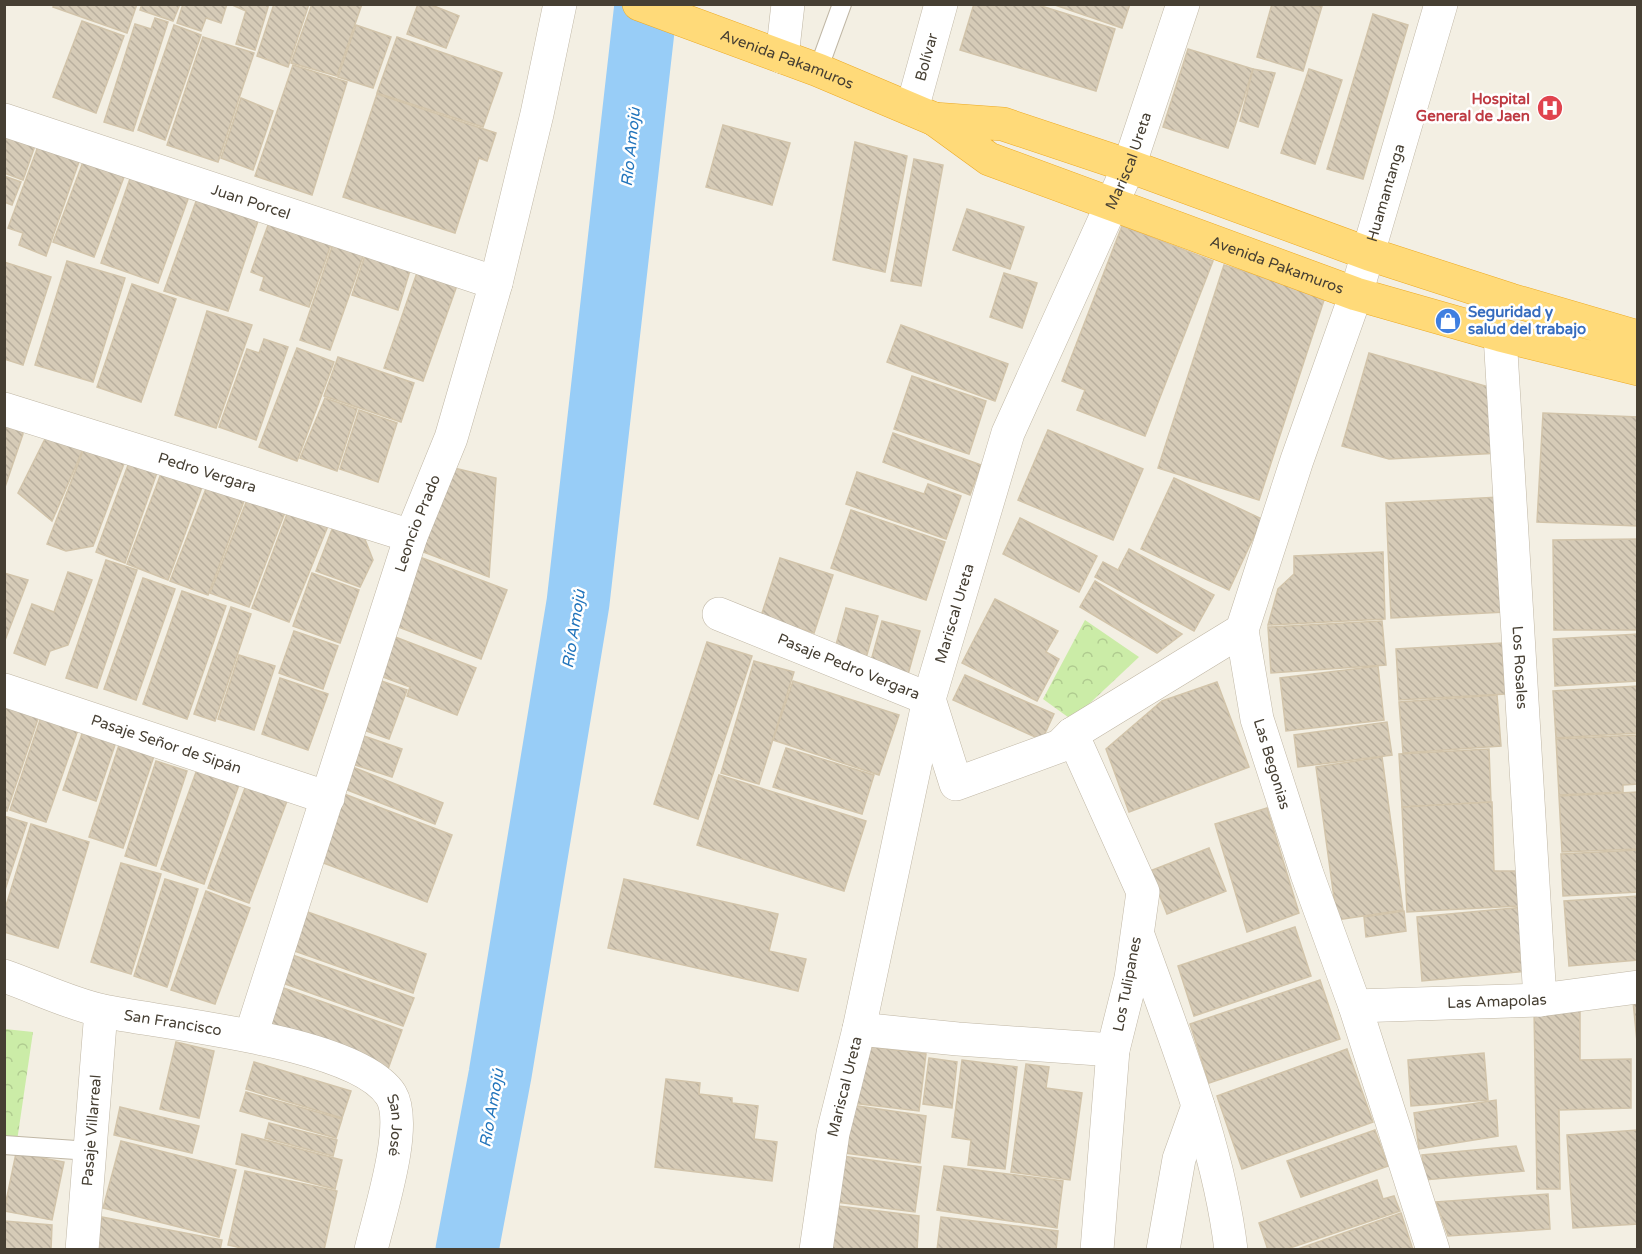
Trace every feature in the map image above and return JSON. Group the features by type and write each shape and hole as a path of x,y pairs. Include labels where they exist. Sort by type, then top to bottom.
{"highway":[{"name":"Avenida Pakamuros","path":"639,4 818,70 923,114 989,159 1112,205 1362,275 1511,300 1638,337"},
{"name":"Avenida Pakamuros","path":"923,114 1003,124 1129,166 1362,275 1500,336 1638,369"}],"street":[{"name":"Leoncio Prado","path":"251,1035 411,536 451,438 496,283 537,114 560,4"},
{"path":"782,57 788,4"},
{"name":"Bolívar","path":"923,114 941,4"},
{"name":"Mariscal Ureta","path":"816,1250 833,1133 859,1029 929,699 1008,433 1129,166 1183,4"},
{"name":"Huamantanga","path":"1362,275 1442,4"},
{"name":"Juan Porcel","path":"4,120 496,283"},
{"name":"Las Begonias","path":"1362,275 1297,460 1242,630 1257,719 1307,874 1355,1006 1433,1250"},
{"name":"Los Rosales","path":"1500,336 1540,1000"},
{"name":"Pedro Vergara","path":"4,410 411,536"},
{"name":"Pasaje Pedro Vergara","path":"719,614 929,699 956,784 1060,746 1072,734"},
{"path":"1072,734 1242,630"},
{"name":"Pasaje Señor de Sipán","path":"4,690 328,798"},
{"name":"Los Tulipanes","path":"1072,734 1143,892 1131,978 1113,1050 1097,1250"},
{"path":"1137,933 1198,1106 1225,1200 1231,1250"},
{"name":"San Francisco","path":"4,976 101,1011 251,1035 344,1062"},
{"name":"Las Amapolas","path":"1355,1006 1540,1000 1638,987"},
{"name":"Pasaje Villarreal","path":"82,1250 101,1011"},
{"path":"859,1029 958,1039 1113,1050"},
{"name":"San José","path":"344,1062 371,1077 391,1094 399,1119 393,1157 371,1250"},
{"path":"1163,1250 1179,1159 1198,1106"}],"lane":[{"path":"818,70 842,4"},
{"path":"4,1145 90,1151"}],"green space":[{"path":"1085,620 1139,657 1072,720 1043,699"},
{"path":"5,1029 33,1032 17,1141 5,1140"}],"building":[{"path":"54,4 137,4 127,33 53,7"},
{"path":"142,4 180,4 173,21 140,10"},
{"path":"183,4 227,4 221,23 206,18 201,31 177,23"},
{"path":"230,4 269,4 255,50 236,44 246,11"},
{"path":"274,4 309,4 288,67 257,56"},
{"path":"312,4 362,4 337,76 291,63"},
{"path":"418,4 429,4 459,16 446,48 407,34"},
{"path":"974,4 1035,4 1115,29 1096,91 960,50"},
{"path":"1052,4 1130,4 1122,28"},
{"path":"1272,4 1322,6 1303,71 1257,57"},
{"path":"1373,14 1408,25 1363,179 1327,169"},
{"path":"155,18 168,22 133,131 104,122 135,24 151,29"},
{"path":"82,21 124,36 96,113 53,97"},
{"path":"174,25 201,35 165,140 138,130"},
{"path":"356,25 391,37 373,88 338,77"},
{"path":"203,37 254,53 218,162 167,145"},
{"path":"397,37 502,73 483,127 377,93"},
{"path":"1188,49 1253,69 1228,148 1163,127"},
{"path":"293,65 347,82 312,195 255,176"},
{"path":"1253,69 1275,73 1258,127 1240,121"},
{"path":"1309,69 1342,80 1315,164 1281,153"},
{"path":"377,94 496,133 487,161 479,158 455,233 343,197"},
{"path":"241,98 273,111 253,170 221,158"},
{"path":"723,125 790,143 772,205 706,187"},
{"path":"4,129 37,140 23,180 4,173"},
{"path":"40,141 81,156 46,256 19,245 23,233 8,228"},
{"path":"855,142 907,156 885,272 833,260"},
{"path":"86,154 127,169 94,257 53,242"},
{"path":"914,159 943,165 921,286 891,281"},
{"path":"134,167 192,188 158,283 101,263"},
{"path":"4,176 21,182 12,205 4,202"},
{"path":"199,193 261,212 228,311 164,291"},
{"path":"967,209 1024,227 1010,269 953,250"},
{"path":"271,217 333,239 309,307 260,290 264,277 251,272"},
{"path":"1122,226 1213,261 1145,436 1077,410 1085,390 1062,381"},
{"path":"335,238 366,248 330,350 300,340"},
{"path":"367,249 412,264 398,310 352,295"},
{"path":"67,261 125,278 93,382 35,365"},
{"path":"4,262 51,277 23,365 4,359"},
{"path":"420,264 460,277 423,381 384,368"},
{"path":"1224,265 1325,297 1259,500 1158,468"},
{"path":"1004,273 1037,283 1022,328 990,317"},
{"path":"132,284 176,299 141,402 97,387"},
{"path":"207,311 252,325 216,428 175,415"},
{"path":"901,325 1008,364 995,401 887,362"},
{"path":"264,339 288,347 256,440 219,427 247,349 259,353"},
{"path":"297,348 334,362 297,461 259,447"},
{"path":"1369,353 1496,389 1500,453 1389,459 1342,446"},
{"path":"338,357 414,383 401,422 324,396"},
{"path":"912,376 986,401 969,454 894,429"},
{"path":"325,398 357,409 337,471 300,458"},
{"path":"359,410 397,423 378,482 340,469"},
{"path":"1543,413 1638,417 1638,526 1537,522"},
{"path":"4,416 21,422 23,434 4,490"},
{"path":"50,429 87,440 52,521 18,493"},
{"path":"1048,430 1143,469 1113,540 1018,500"},
{"path":"893,433 981,465 970,495 883,462"},
{"path":"88,438 128,453 93,546 66,551 47,544"},
{"path":"131,457 159,467 125,563 96,552"},
{"path":"165,463 205,479 168,580 127,564"},
{"path":"450,467 496,478 489,577 421,551"},
{"path":"857,472 924,494 928,484 961,496 946,539 846,504"},
{"path":"1174,478 1262,519 1229,590 1141,549"},
{"path":"209,481 246,496 208,595 170,581"},
{"path":"249,495 287,507 249,607 210,593"},
{"path":"1500,497 1505,612 1391,618 1386,503"},
{"path":"290,506 330,521 289,622 252,608"},
{"path":"851,510 945,542 926,600 831,568"},
{"path":"1020,518 1097,556 1079,592 1003,554"},
{"path":"336,519 361,529 373,560 360,587 316,571"},
{"path":"1638,539 1638,630 1554,630 1553,540"},
{"path":"1129,549 1214,595 1194,631 1095,577 1103,562 1118,570"},
{"path":"1383,552 1385,619 1268,625 1278,589 1294,574 1294,556"},
{"path":"417,556 507,590 481,659 391,624"},
{"path":"780,558 833,575 814,633 761,616"},
{"path":"106,560 137,570 97,688 66,678"},
{"path":"68,572 92,580 68,645 50,651 45,665 14,653 32,604 54,612"},
{"path":"4,573 28,580 4,643"},
{"path":"312,573 359,590 340,643 293,626"},
{"path":"143,578 175,589 136,700 104,689"},
{"path":"1095,581 1182,634 1157,653 1080,607"},
{"path":"182,591 226,606 187,719 143,704"},
{"path":"995,599 1058,631 1046,652 1059,659 1037,701 962,663"},
{"path":"231,607 251,614 215,721 194,714"},
{"path":"846,608 878,616 864,665 833,656"},
{"path":"882,621 920,631 907,678 869,668"},
{"path":"1382,621 1386,665 1271,673 1268,627"},
{"path":"294,631 338,646 323,689 279,673"},
{"path":"1638,634 1638,681 1555,686 1553,639"},
{"path":"390,635 476,668 457,715 407,696 410,687 375,674"},
{"path":"707,642 752,656 698,819 654,804"},
{"path":"1502,643 1505,694 1399,700 1396,649"},
{"path":"239,655 275,666 254,730 218,719"},
{"path":"754,661 794,672 759,784 721,773"},
{"path":"1378,666 1384,720 1286,731 1280,678"},
{"path":"965,675 1054,714 1042,740 953,700"},
{"path":"280,678 328,694 308,750 262,734"},
{"path":"376,679 407,690 389,739 358,728"},
{"path":"793,681 899,715 879,775 773,740"},
{"path":"1217,682 1249,767 1129,812 1106,749 1162,701"},
{"path":"1638,686 1638,733 1556,738 1553,691"},
{"path":"1497,695 1501,746 1403,753 1399,702"},
{"path":"4,698 41,710 7,811 4,810"},
{"path":"43,711 80,724 46,822 10,810"},
{"path":"1387,722 1392,755 1298,767 1294,735"},
{"path":"84,728 117,739 96,801 63,790"},
{"path":"358,734 402,749 392,777 349,763"},
{"path":"1638,735 1638,784 1623,785 1623,792 1559,795 1556,739"},
{"path":"120,742 155,753 123,848 89,837"},
{"path":"786,748 874,775 862,814 773,787"},
{"path":"1489,749 1491,802 1402,807 1399,754"},
{"path":"1382,757 1403,910 1337,920 1316,767"},
{"path":"156,761 187,771 156,866 125,856"},
{"path":"199,764 241,779 204,884 161,869"},
{"path":"345,764 443,803 435,824 337,786"},
{"path":"719,775 866,821 844,891 697,845"},
{"path":"249,777 290,793 249,903 208,888"},
{"path":"339,792 452,835 427,902 313,859"},
{"path":"1638,792 1638,849 1562,852 1559,796"},
{"path":"1492,802 1494,871 1516,871 1518,906 1407,912 1402,807"},
{"path":"1267,808 1299,913 1247,932 1215,824"},
{"path":"4,816 27,823 4,893"},
{"path":"31,824 89,842 58,948 4,932 4,912"},
{"path":"1209,848 1226,891 1167,914 1150,871"},
{"path":"1638,850 1638,892 1563,896 1561,854"},
{"path":"121,863 161,874 131,974 91,962"},
{"path":"165,879 198,889 167,987 134,976"},
{"path":"624,879 778,914 769,951 806,959 798,991 608,948"},
{"path":"206,891 250,908 215,1004 171,990"},
{"path":"1638,896 1638,960 1569,966 1564,901"},
{"path":"1524,907 1529,971 1422,981 1417,917"},
{"path":"302,910 426,954 413,993 289,949"},
{"path":"1404,911 1406,931 1366,937 1364,917"},
{"path":"1295,927 1311,976 1194,1016 1178,966"},
{"path":"287,953 414,998 403,1026 277,981"},
{"path":"1320,980 1340,1039 1209,1083 1190,1024"},
{"path":"278,986 402,1030 388,1069 264,1025"},
{"path":"1633,1001 1638,1001 1638,1052"},
{"path":"1580,1008 1580,1060 1631,1059 1631,1108 1559,1110 1560,1189 1537,1189 1534,1009"},
{"path":"176,1042 214,1051 199,1118 160,1109"},
{"path":"859,1045 926,1054 919,1111 852,1103"},
{"path":"1347,1049 1373,1122 1242,1169 1217,1096"},
{"path":"1484,1053 1488,1100 1411,1106 1408,1060"},
{"path":"929,1058 957,1062 952,1108 923,1104"},
{"path":"962,1060 1017,1067 1005,1169 968,1165 971,1140 952,1137"},
{"path":"254,1062 351,1091 342,1118 246,1089"},
{"path":"1026,1064 1049,1067 1046,1088 1082,1093 1070,1180 1011,1172"},
{"path":"666,1079 700,1083 699,1094 732,1098 732,1103 758,1106 754,1139 777,1142 772,1181 655,1167"},
{"path":"246,1092 342,1119 336,1138 240,1111"},
{"path":"1496,1100 1498,1136 1419,1149 1414,1113"},
{"path":"851,1105 926,1116 920,1163 845,1153"},
{"path":"120,1107 199,1126 192,1153 114,1135"},
{"path":"269,1123 337,1140 333,1156 265,1138"},
{"path":"1375,1130 1388,1166 1301,1197 1287,1161"},
{"path":"1638,1130 1638,1224 1573,1228 1567,1135"},
{"path":"242,1134 342,1160 335,1189 236,1164"},
{"path":"121,1141 236,1170 219,1237 103,1208"},
{"path":"1516,1146 1524,1171 1424,1180 1422,1155"},
{"path":"16,1153 64,1162 52,1220 4,1211"},
{"path":"842,1156 921,1167 915,1212 836,1202"},
{"path":"944,1166 1063,1181 1057,1228 937,1210"},
{"path":"245,1171 337,1191 324,1250 250,1250 228,1245"},
{"path":"1377,1180 1383,1199 1394,1196 1400,1211 1284,1250 1268,1250 1259,1223"},
{"path":"1548,1194 1550,1229 1448,1236 1436,1202"},
{"path":"830,1205 919,1216 917,1250 826,1250"},
{"path":"1401,1213 1413,1250 1295,1250"},
{"path":"102,1217 222,1240 220,1250 96,1250"},
{"path":"941,1217 1058,1231 1056,1250 937,1250"},
{"path":"4,1221 52,1225 51,1250 4,1250"}],"waterway":[{"name":"Río Amojú","path":"467,1250 500,1075 578,603 646,4"}],"place":[{"name":"Hospital General de Jaen","path":"1550,108"},
{"name":"Seguridad y salud del trabajo","path":"1448,321"}]}
